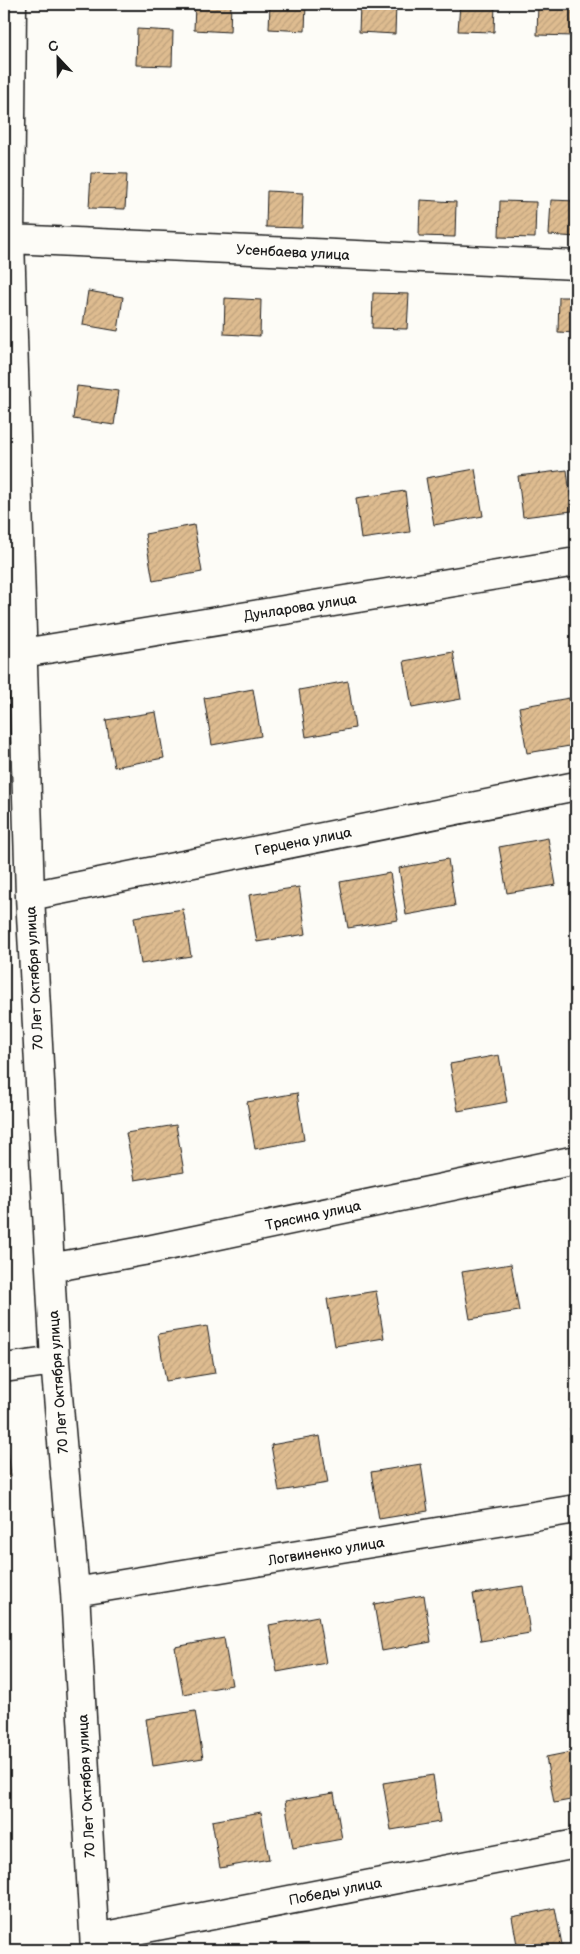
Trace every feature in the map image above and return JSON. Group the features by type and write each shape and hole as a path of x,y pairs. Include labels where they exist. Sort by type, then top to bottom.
{"street":[{"name":"70 Лет Октября улица","path":"12,4 7,240 14,653 30,896 55,1361 75,1592 95,1944"},
{"name":"Усенбаева улица","path":"7,240 576,265"},
{"name":"Дунларова улица","path":"14,653 576,562"},
{"name":"Герцена улица","path":"30,896 576,786"},
{"name":"Трясина улица","path":"50,1268 143,1251 576,1160"},
{"path":"4,1368 55,1361"},
{"name":"Логвиненко улица","path":"75,1592 576,1509"},
{"name":"Победы улица","path":"95,1944 576,1844"}],"building":[{"path":"195,4 231,4 230,32 194,30"},
{"path":"270,4 306,4 305,31 269,29"},
{"path":"360,4 396,4 395,34 359,32"},
{"path":"460,4 495,4 494,32 458,31"},
{"path":"538,4 574,4 573,36 537,35"},
{"path":"137,29 173,31 172,66 136,65"},
{"path":"91,173 127,174 125,209 89,208"},
{"path":"267,191 303,193 302,228 266,227"},
{"path":"420,200 456,202 455,237 419,236"},
{"path":"551,200 576,201 576,237 549,235"},
{"path":"500,201 536,202 535,238 499,237"},
{"path":"88,291 123,297 118,331 83,325"},
{"path":"373,293 409,294 407,329 372,328"},
{"path":"559,297 576,297 576,333 558,332"},
{"path":"225,298 261,300 260,336 224,334"},
{"path":"77,386 119,391 114,425 73,419"},
{"path":"475,469 483,516 434,525 426,478"},
{"path":"567,470 572,511 523,517 518,476"},
{"path":"405,491 410,532 361,539 356,498"},
{"path":"194,525 202,572 153,581 145,534"},
{"path":"453,652 461,699 412,708 404,661"},
{"path":"348,681 355,728 306,737 299,690"},
{"path":"253,689 261,736 212,745 204,698"},
{"path":"569,698 576,745 527,753 519,707"},
{"path":"156,712 164,758 114,767 106,720"},
{"path":"548,838 556,885 507,893 499,847"},
{"path":"448,859 455,906 406,915 399,868"},
{"path":"390,873 398,920 348,928 340,882"},
{"path":"299,887 306,934 257,942 249,895"},
{"path":"183,909 191,956 141,964 134,917"},
{"path":"499,1055 507,1102 458,1111 450,1064"},
{"path":"297,1093 304,1140 255,1149 247,1102"},
{"path":"176,1125 184,1172 135,1180 126,1133"},
{"path":"511,1264 519,1311 470,1319 462,1272"},
{"path":"376,1291 384,1338 335,1346 327,1299"},
{"path":"207,1326 215,1373 166,1381 158,1334"},
{"path":"4,1410 11,1477 4,1478"},
{"path":"576,1427 576,1467 570,1428"},
{"path":"320,1436 328,1483 279,1491 271,1445"},
{"path":"421,1464 428,1511 379,1519 371,1472"},
{"path":"523,1586 530,1633 481,1641 473,1594"},
{"path":"424,1595 431,1642 382,1651 374,1604"},
{"path":"318,1616 326,1663 277,1672 269,1625"},
{"path":"224,1638 232,1685 183,1694 175,1647"},
{"path":"195,1711 203,1758 153,1766 146,1719"},
{"path":"576,1751 576,1799 554,1803 546,1757"},
{"path":"433,1775 440,1822 391,1830 383,1783"},
{"path":"334,1793 342,1839 293,1848 285,1801"},
{"path":"261,1812 269,1859 220,1868 212,1821"},
{"path":"555,1908 563,1950 518,1950 512,1917"},
{"path":"352,1945 353,1950 320,1950"}]}
